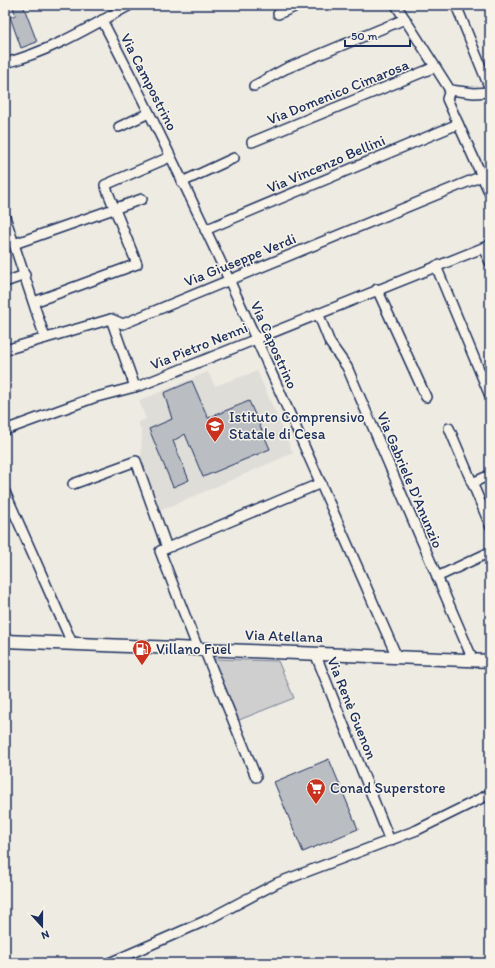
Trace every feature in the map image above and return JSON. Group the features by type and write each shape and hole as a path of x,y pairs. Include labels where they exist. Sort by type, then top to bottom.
{"main road":[{"name":"Via Atellana","path":"5,641 490,661"}],"street":[{"path":"5,63 22,58 102,20 116,8 130,5"},
{"path":"278,14 299,5"},
{"path":"396,5 450,90 474,93 490,90 456,5"},
{"path":"254,86 285,69 405,19"},
{"name":"Via Campostrino","path":"102,20 170,157"},
{"name":"Via Domenico Cimarosa","path":"252,142 435,67"},
{"path":"450,90 447,99 490,194"},
{"path":"119,127 149,113"},
{"name":"Via Vincenzo Bellini","path":"205,230 458,124"},
{"path":"34,302 137,264 105,185 170,157"},
{"name":"Via Capostrino","path":"170,157 256,338 397,657"},
{"path":"182,182 234,158"},
{"name":"Via Giuseppe Verdi","path":"5,350 111,319 123,324 228,279 482,176"},
{"path":"14,244 142,199"},
{"path":"5,217 45,338"},
{"path":"487,246 490,262"},
{"name":"Via Pietro Nenni","path":"5,430 93,398 135,387 487,246"},
{"path":"436,266 490,396"},
{"path":"5,282 25,275"},
{"path":"377,289 426,397"},
{"name":"Via Gabriele D'Anunzio","path":"318,313 330,343 347,367 473,660"},
{"path":"111,319 135,387"},
{"path":"448,428 490,525"},
{"path":"73,484 136,461 167,548"},
{"path":"472,483 490,475"},
{"path":"256,777 160,551 321,483"},
{"path":"5,492 72,643"},
{"path":"437,577 490,552"},
{"name":"Via Renè Guenon","path":"316,653 390,841"},
{"path":"109,963 205,921 277,883 417,830 490,794"}],"shaded area":[{"name":"Istituto Comprensivo Statale di Cesa","path":"257,371 293,453 160,511 141,458 142,433 138,422 146,419 139,401 208,372 215,386"},
{"path":"213,659 278,661 294,698 239,720"}],"building":[{"path":"12,5 23,5 37,42 21,48 10,17 16,15"},
{"path":"192,381 208,418 249,401 270,449 203,477 185,434 173,441 189,480 173,487 149,429 172,419 164,393"},
{"name":"Conad Superstore","path":"329,759 358,829 303,852 274,782"}],"place":[{"name":"Istituto Comprensivo Statale di Cesa","path":"215,443"},
{"name":"Villano Fuel","path":"142,666"},
{"name":"Conad Superstore","path":"316,805"}]}
